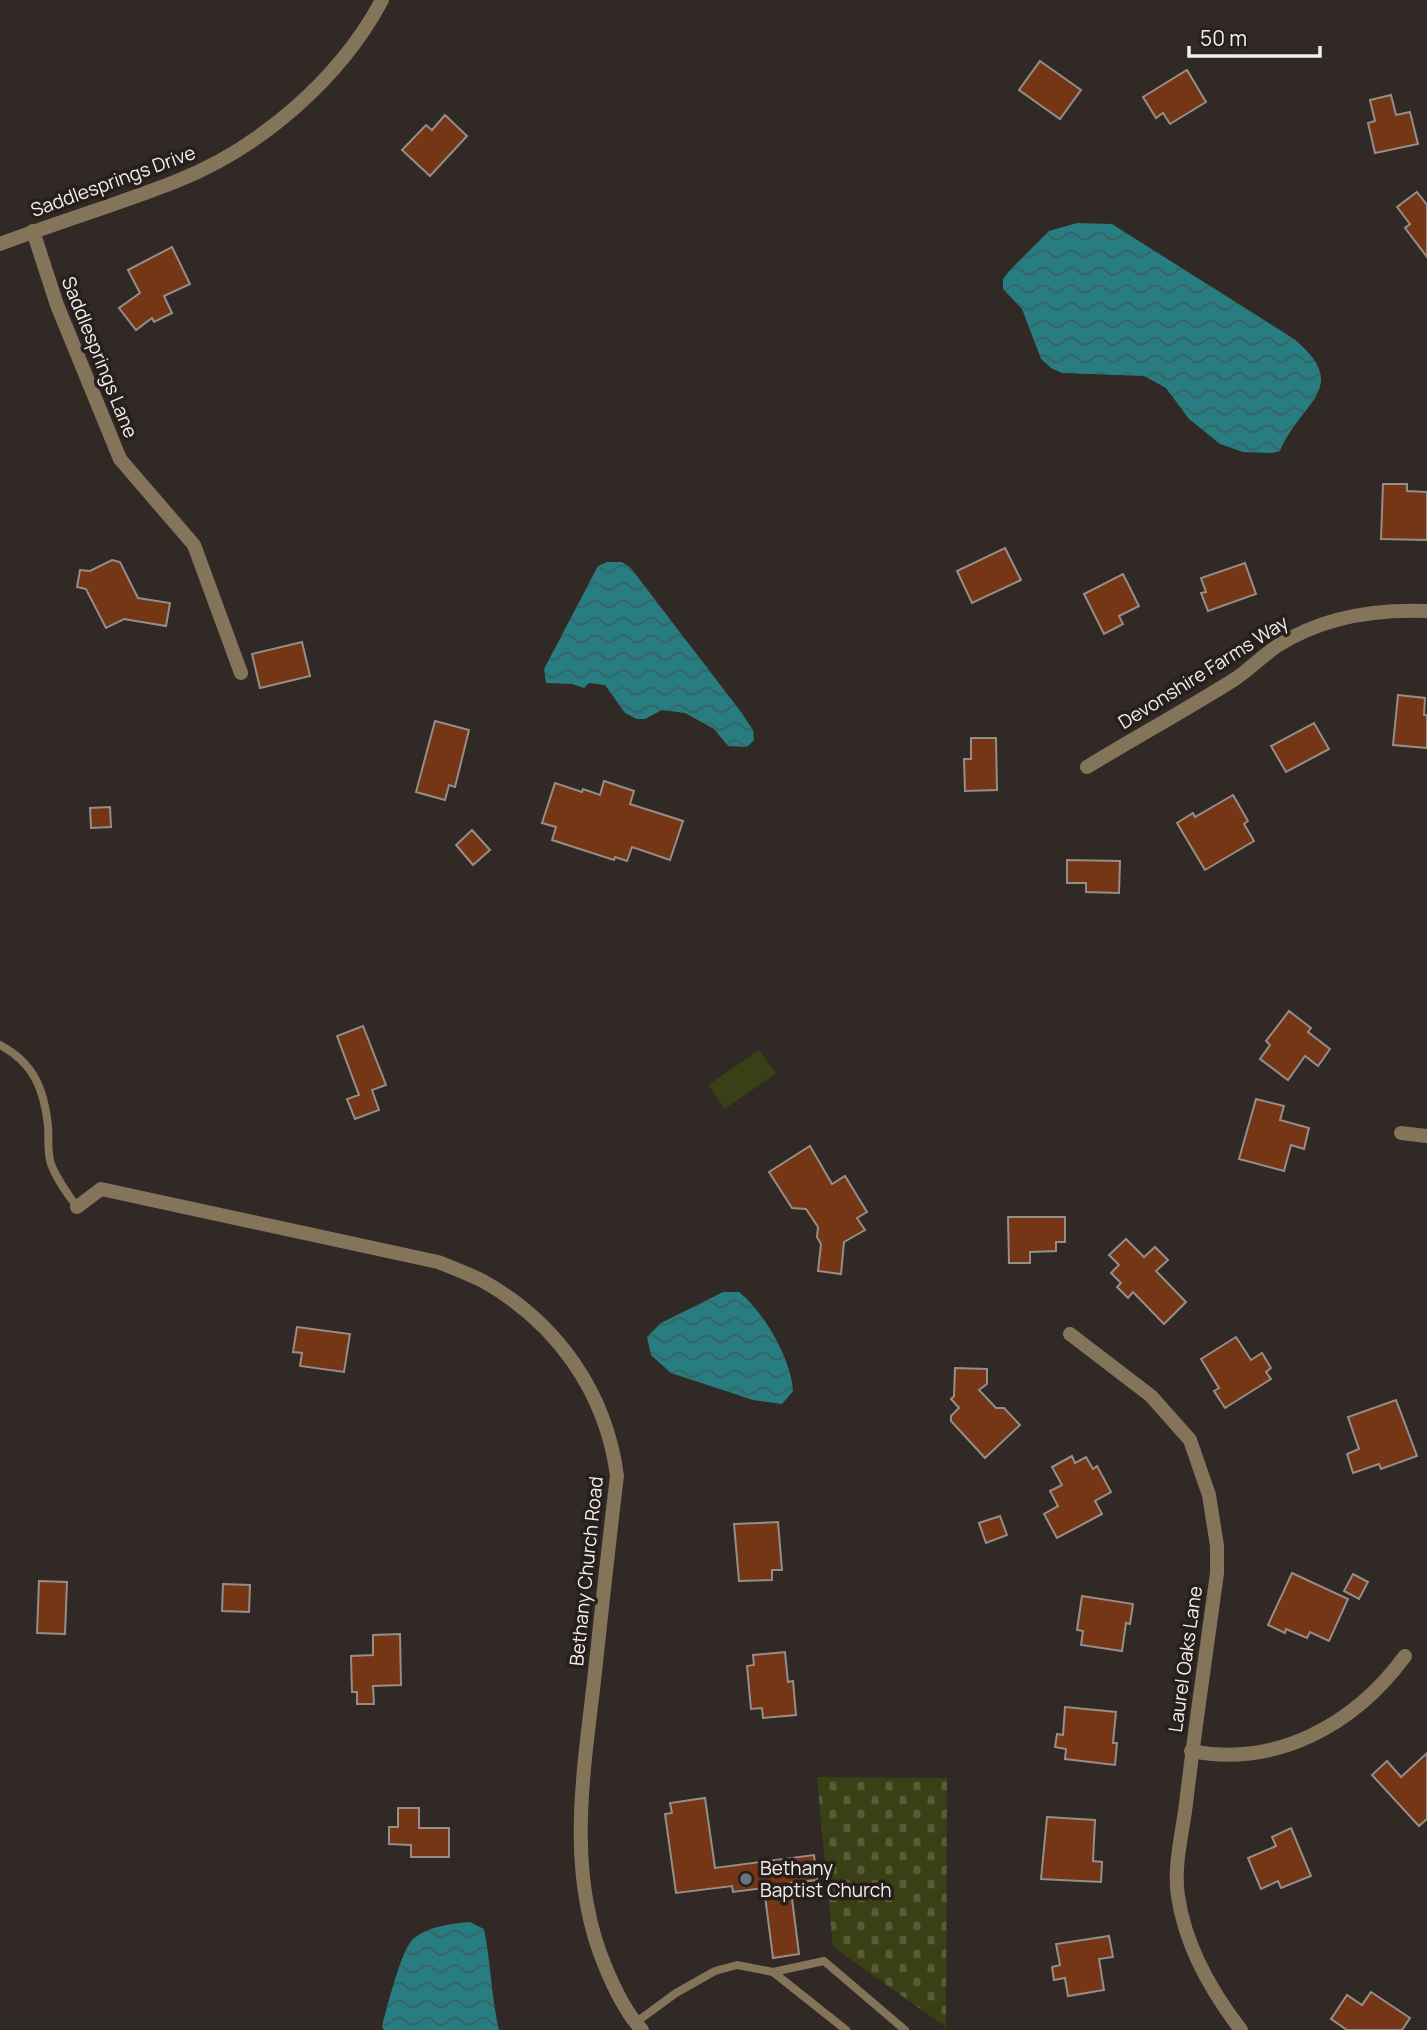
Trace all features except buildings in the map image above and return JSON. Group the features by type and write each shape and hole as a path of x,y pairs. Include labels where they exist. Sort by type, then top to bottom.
{"street":[{"name":"Saddlesprings Drive","path":"0,244 178,180 244,145 287,114 320,83 349,50 382,0"},
{"name":"Saddlesprings Lane","path":"33,231 57,305 120,459 194,545 241,673"},
{"name":"Devonshire Farms Way","path":"1087,767 1237,677 1277,646 1300,634 1325,623 1363,614 1402,610 1427,611"},
{"path":"1401,1133 1427,1136"},
{"name":"Bethany Church Road","path":"77,1207 101,1189 438,1262 481,1281 516,1303 548,1331 575,1363 606,1422 617,1476 582,1793 580,1858 583,1892 594,1940 613,1986 639,2027"},
{"name":"Laurel Oaks Lane","path":"1070,1334 1151,1396 1167,1413 1190,1440 1209,1495 1215,1531 1217,1573 1191,1751 1177,1867 1177,1893 1182,1919 1201,1967 1213,1991 1241,2030"},
{"path":"1191,1751 1214,1756 1241,1756 1267,1752 1316,1733 1360,1705 1392,1674 1405,1656"}],"lane":[{"path":"0,1045 11,1051 38,1080 48,1125 51,1164 77,1207"},
{"path":"639,2027 676,1993 715,1971 737,1965 773,1972 824,1961 905,2030"},
{"path":"773,1972 846,2030"}],"green space":[{"path":"759,1050 776,1073 725,1109 708,1085"},
{"path":"817,1777 947,1778 946,2027 833,1947"}],"water":[{"path":"1077,223 1112,224 1294,339 1311,356 1320,370 1321,383 1317,395 1280,451 1243,452 1220,444 1189,419 1166,388 1144,376 1062,373 1041,359 1022,309 1003,289 1003,279 1049,231"},
{"path":"607,562 622,562 630,567 741,712 753,730 754,740 747,747 728,746 714,729 685,713 662,710 645,719 637,719 625,713 605,685 589,683 584,688 572,684 546,683 544,669 598,566"},
{"path":"723,1292 739,1292 758,1311 775,1337 787,1365 793,1391 782,1404 753,1400 671,1373 651,1355 647,1337 661,1323"},
{"path":"470,1922 484,1929 499,2030 384,2030 382,2026 408,1945 418,1935 432,1929"}],"place":[{"name":"Bethany Baptist Church","path":"746,1879"}]}
